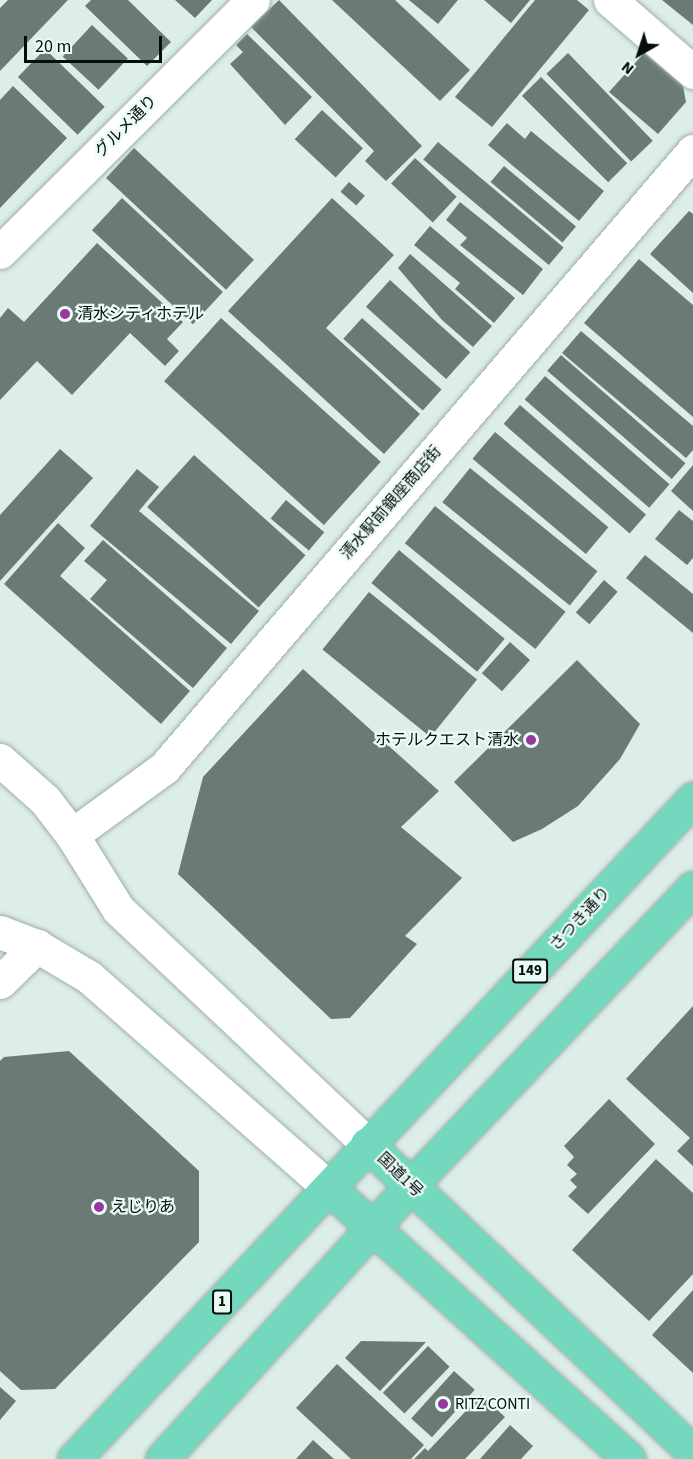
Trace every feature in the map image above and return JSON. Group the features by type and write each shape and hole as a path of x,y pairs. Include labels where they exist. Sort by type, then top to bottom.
{"highway":[{"name":"さつき通り","path":"368,1144 693,799"},
{"path":"162,1459 376,1227 410,1186 693,888"},
{"name":"国道1号","path":"75,1459 368,1144 693,1452"},
{"path":"328,1188 376,1227 629,1459"}],"street":[{"name":"グルメ通り","path":"0,252 252,0"},
{"path":"610,0 693,72"},
{"name":"清水駅前銀座商店街","path":"72,835 164,768 693,151"},
{"path":"0,760 45,800 72,835 118,909 368,1144"},
{"path":"0,932 37,946 90,977 328,1188"},
{"path":"0,982 37,946"}],"building":[{"path":"8,0 68,0 0,71 0,8"},
{"path":"91,0 128,0 171,42 147,66 85,6"},
{"path":"175,0 212,0 195,18"},
{"path":"279,0 422,146 386,181 365,161 374,151 251,27"},
{"path":"332,0 395,0 470,70 440,101"},
{"path":"409,0 458,0 438,24"},
{"path":"484,0 530,0 511,23"},
{"path":"535,0 577,0 589,10 492,127 455,97"},
{"path":"662,0 693,0 693,25"},
{"path":"92,25 128,58 99,90 63,56"},
{"path":"247,34 312,97 285,125 230,64 243,52 236,45"},
{"path":"45,49 105,107 78,135 18,77"},
{"path":"568,53 653,141 631,162 546,74"},
{"path":"644,53 683,86 686,102 658,134 609,92"},
{"path":"541,77 627,163 608,182 522,96"},
{"path":"13,86 67,138 0,208 0,100"},
{"path":"322,110 363,148 336,177 295,139"},
{"path":"507,123 525,139 531,131 604,191 579,221 488,145"},
{"path":"438,142 564,247 549,265 423,160"},
{"path":"134,148 254,260 226,290 106,178"},
{"path":"415,158 457,197 433,222 391,184"},
{"path":"504,166 576,226 563,243 491,182"},
{"path":"349,182 365,196 356,206 340,192"},
{"path":"122,198 223,292 193,324 92,230"},
{"path":"332,198 394,255 326,328 420,414 384,454 228,311"},
{"path":"460,202 543,269 523,295 460,245 467,238 446,220"},
{"path":"689,211 693,214 693,293 650,254"},
{"path":"430,226 515,298 494,323 455,289 460,283 414,245"},
{"path":"97,243 183,322 167,339 179,351 165,366 130,333 72,395 37,361 0,400 0,318 8,308 24,322"},
{"path":"410,254 492,326 473,347 442,320 398,268"},
{"path":"639,259 693,305 693,417 584,323"},
{"path":"390,280 470,352 446,379 366,307"},
{"path":"221,318 381,462 324,525 164,381"},
{"path":"362,318 442,390 423,410 343,339"},
{"path":"581,331 693,426 693,450 686,458 562,353"},
{"path":"561,355 686,463 672,479 547,371"},
{"path":"545,376 670,484 649,508 525,399"},
{"path":"520,405 646,515 630,533 504,424"},
{"path":"495,432 608,527 586,554 473,459"},
{"path":"60,449 93,478 0,581 0,515"},
{"path":"194,455 305,555 259,607 147,507"},
{"path":"693,465 693,511 671,491"},
{"path":"470,468 597,571 570,605 442,502"},
{"path":"137,469 159,487 139,511 259,611 231,644 90,526"},
{"path":"286,500 324,532 309,551 271,518"},
{"path":"435,506 566,612 535,649 405,543"},
{"path":"679,510 693,521 693,558 687,565 655,539"},
{"path":"58,523 85,548 60,576 190,691 161,724 4,584"},
{"path":"103,540 227,648 193,688 90,599 107,580 84,561"},
{"path":"399,550 505,639 477,672 371,583"},
{"path":"645,555 693,594 693,633 626,578"},
{"path":"604,580 618,592 589,624 576,612"},
{"path":"369,592 477,679 430,737 322,650"},
{"path":"510,642 530,660 502,691 482,673"},
{"path":"577,660 640,724 620,759 578,806 542,829 513,842 454,782"},
{"path":"303,669 439,791 401,827 462,878 405,936 417,944 350,1018 331,1019 178,874 203,777"},
{"path":"693,1006 693,1166 677,1151 690,1138 626,1079"},
{"name":"えじりあ","path":"69,1051 199,1171 199,1242 55,1389 21,1390 0,1371 0,1061 4,1057"},
{"path":"609,1099 655,1144 588,1214 568,1196 577,1187 570,1180 577,1174 567,1165 574,1157 564,1146"},
{"path":"656,1159 693,1193 693,1274 649,1321 572,1250"},
{"path":"693,1290 693,1373 652,1335"},
{"path":"361,1341 426,1342 380,1391 345,1358"},
{"path":"428,1346 450,1367 404,1414 383,1393"},
{"path":"337,1364 424,1445 411,1459 351,1459 296,1408"},
{"name":"RITZ CONTI","path":"454,1371 475,1390 432,1437 411,1419"},
{"path":"0,1387 16,1401 0,1420"},
{"path":"481,1395 505,1417 465,1459 414,1459 425,1448 428,1451"},
{"path":"510,1425 533,1446 521,1459 480,1459"},
{"path":"313,1440 334,1459 296,1459"}],"place":[{"name":"清水シティホテル","path":"65,314"},
{"name":"ホテルクエスト清水","path":"531,740"},
{"name":"えじりあ","path":"99,1207"},
{"name":"RITZ CONTI","path":"443,1404"}]}
